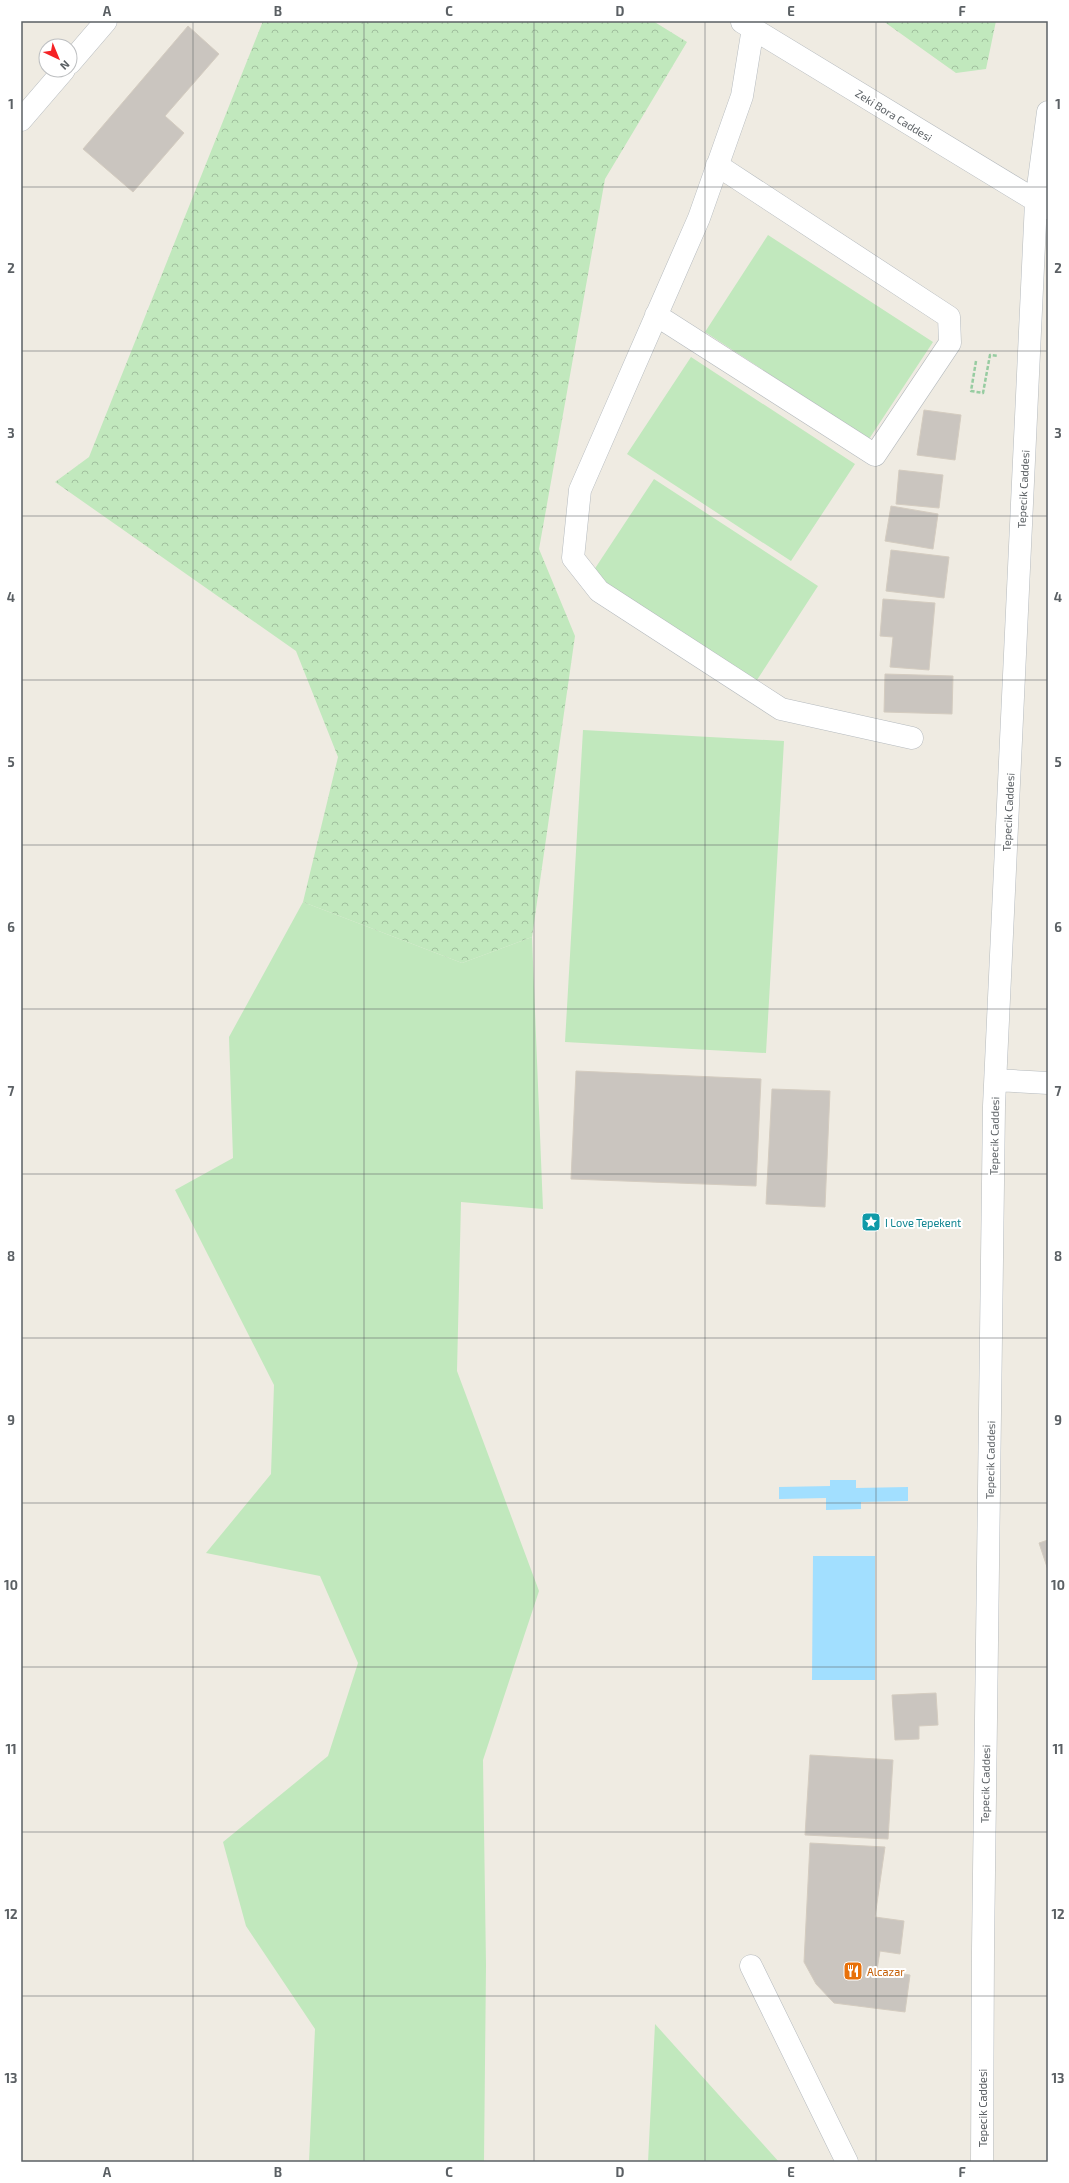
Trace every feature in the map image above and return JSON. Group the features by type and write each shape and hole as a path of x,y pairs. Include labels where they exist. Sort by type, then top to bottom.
{"street":[{"path":"78,54 106,21"},
{"path":"747,25 742,96 699,218 580,490 573,558 599,590 782,709 912,738"},
{"name":"Zeki Bora Caddesi","path":"747,25 1042,205"},
{"path":"21,120 57,78"},
{"name":"Tepecik Caddesi","path":"982,2162 983,1925 996,1080 1048,112"},
{"path":"656,315 876,455 950,343 949,317 717,165"},
{"path":"996,1080 1048,1083"},
{"path":"751,1966 847,2162"}],"path":[{"path":"977,355 971,391 983,393 990,355"}],"green space":[{"path":"263,21 653,21 687,42 605,179 539,549 575,636 532,937 462,963 303,902 338,757 296,651 55,482 89,457"},
{"path":"883,21 996,21 986,69 956,73"},
{"path":"768,235 933,342 869,439 705,332"},
{"path":"691,357 855,464 791,561 627,454"},
{"path":"654,479 818,586 755,683 590,576"},
{"path":"583,730 784,741 766,1053 565,1042"},
{"path":"303,902 462,963 532,937 543,1209 461,1202 457,1371 539,1591 483,1760 486,1965 484,2162 309,2162 315,2029 246,1926 223,1842 328,1756 358,1663 320,1576 206,1553 271,1474 274,1385 175,1190 233,1158 229,1037"},
{"path":"655,2024 779,2162 648,2162"}],"water":[{"path":"830,1480 856,1480 856,1488 908,1487 908,1501 861,1502 861,1509 826,1510 826,1498 779,1499 779,1487 830,1486"},
{"path":"813,1556 875,1556 875,1680 812,1680"}],"building":[{"path":"188,26 219,54 165,116 184,133 133,192 83,149"},
{"path":"924,410 961,415 955,460 917,455"},
{"path":"899,470 943,475 939,508 896,504"},
{"path":"891,506 938,514 933,549 885,541"},
{"path":"891,550 949,557 944,598 886,591"},
{"path":"883,599 935,603 929,670 890,667 893,637 880,636"},
{"path":"885,674 953,676 952,714 884,712"},
{"path":"576,1071 761,1079 756,1186 571,1179"},
{"path":"772,1089 830,1091 825,1207 766,1204"},
{"path":"1048,1540 1048,1570 1039,1543"},
{"path":"936,1693 938,1725 919,1726 919,1739 895,1740 892,1695"},
{"path":"810,1755 893,1760 888,1839 805,1835"},
{"path":"810,1843 885,1847 875,1917 904,1921 900,1954 880,1951 877,1970 910,1975 905,2012 834,2003 816,1984 804,1962"}],"place":[{"name":"I Love Tepekent","path":"871,1222"},
{"name":"Alcazar","path":"853,1971"}]}
